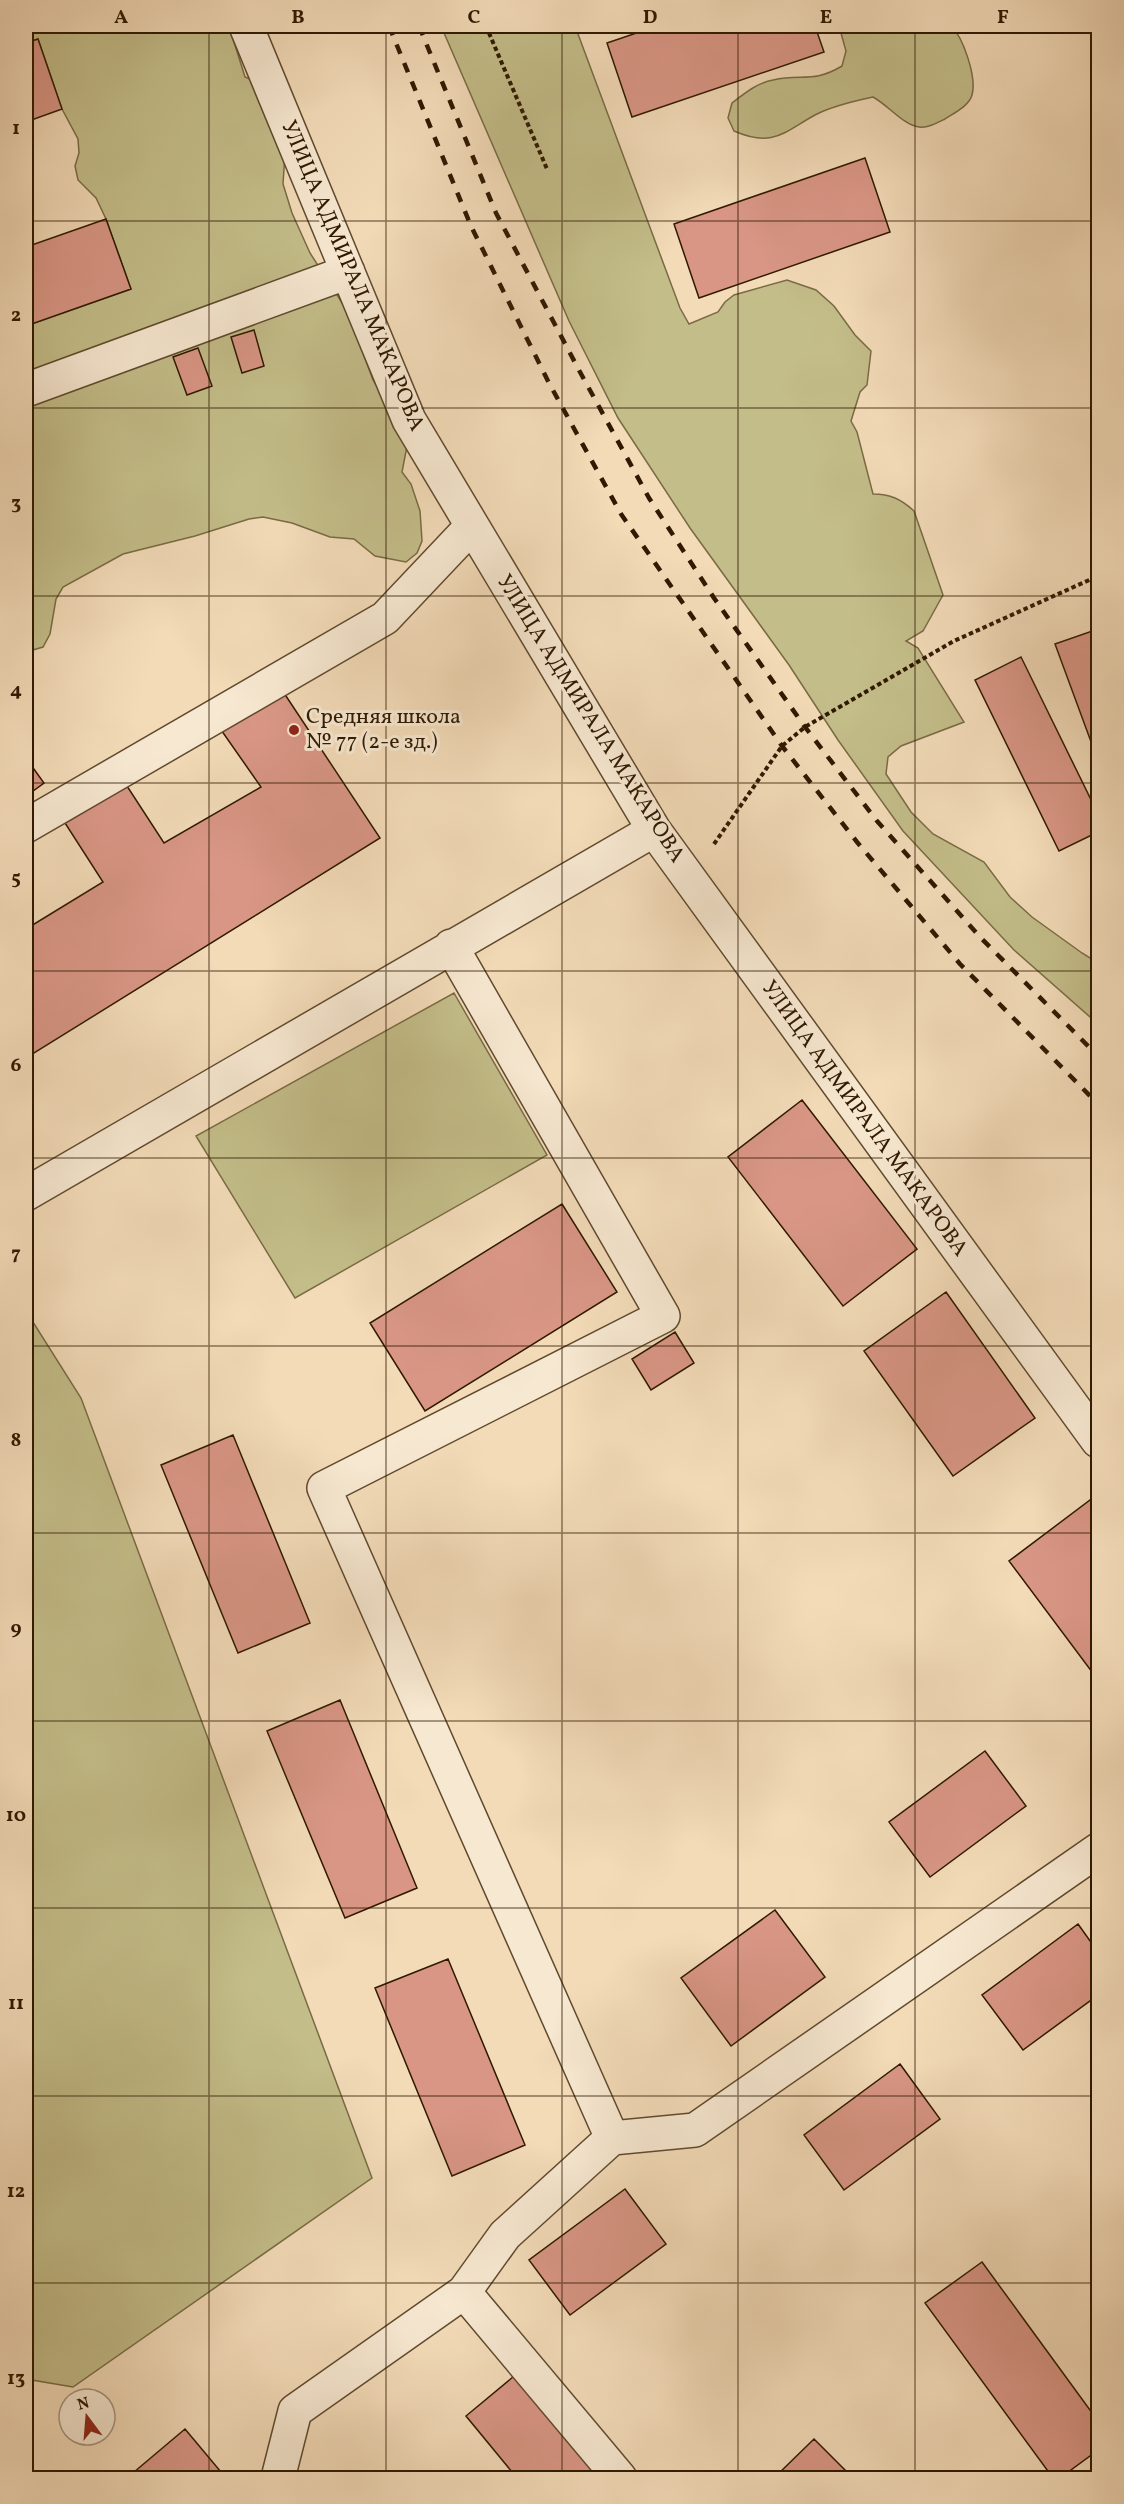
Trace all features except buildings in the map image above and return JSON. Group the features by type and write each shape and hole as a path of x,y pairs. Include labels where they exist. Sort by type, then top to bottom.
{"street":[{"name":"УЛИЦА АДМИРАЛА МАКАРОВА","path":"246,26 409,420 654,830 1098,1441"},
{"path":"26,390 348,272"},
{"path":"26,826 385,618 472,526"},
{"path":"26,1194 654,830"},
{"path":"451,946 663,1316 324,1488 612,2138"},
{"path":"278,2478 295,2411 464,2292 505,2235 612,2138 695,2130 1098,1850"},
{"path":"464,2292 620,2478"}],"path":[{"path":"486,26 547,169"},
{"path":"714,844 782,746 805,728 954,641 1098,576"}],"shaded area":[{"path":"26,26 229,26 245,77 264,85 285,154 283,184 292,213 310,253 348,312 373,380 388,404 407,446 402,472 411,484 420,511 422,541 417,553 406,562 375,556 354,539 330,537 292,523 263,517 249,519 195,536 123,554 63,587 56,599 50,634 43,647 26,652 26,326 131,289 96,198 78,180 75,166 79,153 78,139 62,109 38,39 26,43"},
{"path":"441,26 575,26 680,308 689,324 718,312 734,295 787,280 816,290 834,306 855,335 871,351 867,385 860,392 851,421 857,432 873,494 895,498 914,511 943,595 923,631 906,641 918,648 964,722 901,746 888,757 886,774 911,812 933,834 984,862 1010,897 1032,917 1098,963 1098,1024 1014,950 903,831 838,740 789,665 690,528 618,418 569,321"},
{"path":"839,26 951,26 960,39 971,68 973,87 968,103 945,119 926,127 907,123 873,97 829,109 778,136 759,138 734,131 728,118 732,103 751,89 762,83 783,78 823,75 842,66 846,51"},
{"path":"454,993 547,1155 295,1298 196,1136"},
{"path":"26,1311 81,1398 372,2178 73,2387 26,2379"}],"railway":[{"path":"389,26 471,226 549,383 621,514 782,746 857,842 960,964 1098,1104"},
{"path":"419,26 496,213 649,498 714,598 805,727 877,821 981,938 1098,1056"}],"place":[{"name":"Средняя школа № 77 (2-е зд.)","path":"294,730"}]}
